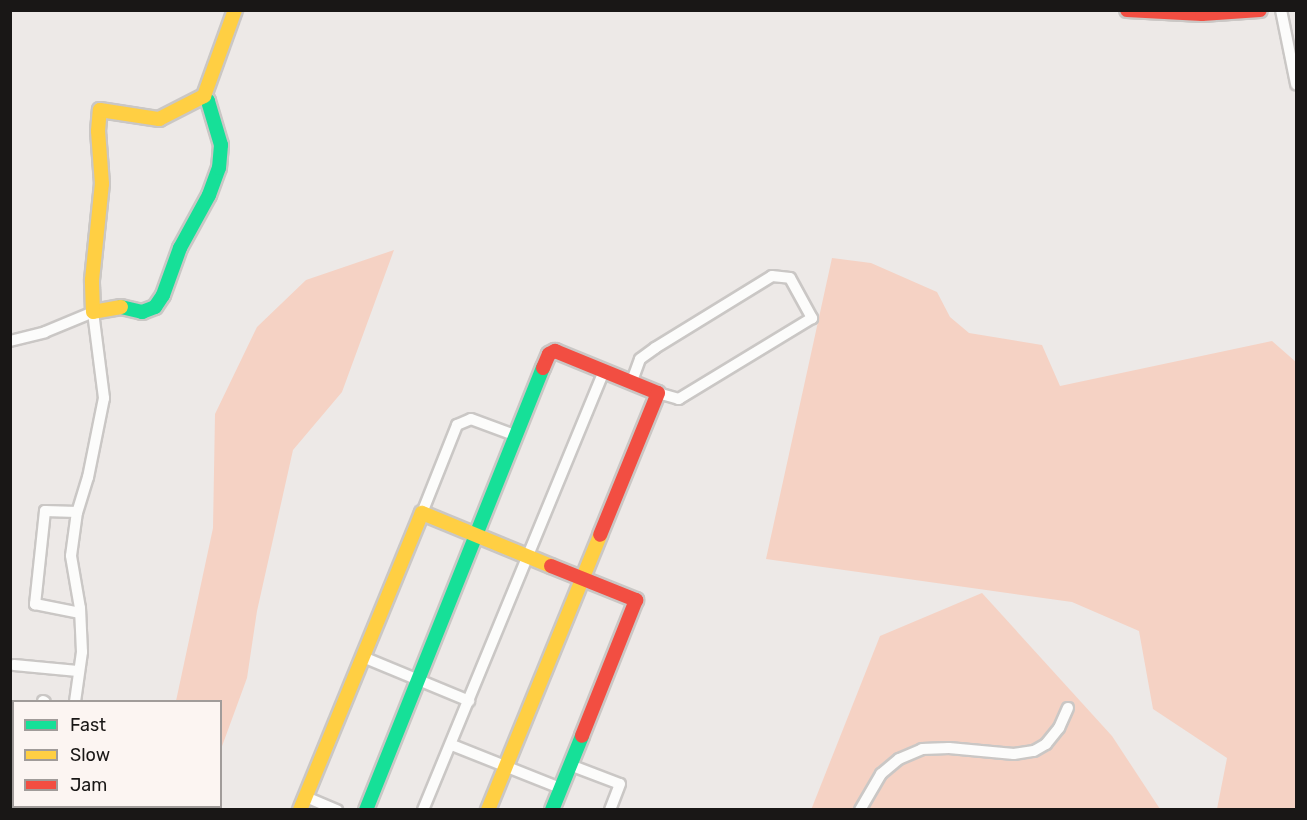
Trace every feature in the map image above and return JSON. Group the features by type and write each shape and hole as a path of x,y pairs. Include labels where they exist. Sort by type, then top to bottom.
{"street":[{"path":"10,341 45,332 93,312 117,306 142,312 155,307 163,295 180,248 209,195 219,168 221,145 204,96 235,10"},
{"path":"1127,10 1202,14 1260,10"},
{"path":"1281,10 1296,84"},
{"path":"76,700 79,690 78,671 82,652 80,613 72,556 76,512 88,477 104,398 93,312 92,280 102,184 98,131 100,110 159,119 204,96"},
{"path":"366,810 549,354 555,351 658,393 679,399 812,318 790,278 772,276 640,359 632,381"},
{"path":"423,810 452,745 527,555 604,371"},
{"path":"488,810 658,393"},
{"path":"337,810 303,803 457,425 471,419 517,436"},
{"path":"76,512 45,511 35,604 80,613"},
{"path":"422,513 636,600 552,810"},
{"path":"363,657 469,701"},
{"path":"14,665 78,671"},
{"path":"860,810 881,774 899,759 931,748 1014,754 1035,751 1046,744 1059,728 1068,708"},
{"path":"452,745 560,788"},
{"path":"570,765 620,784 610,810"}],"shaded area":[{"path":"394,250 342,392 293,450 257,611 247,678 222,746 222,700 176,700 213,528 215,414 257,327 306,280"},
{"path":"832,258 871,263 937,292 950,317 969,333 1042,345 1060,386 1272,341 1296,362 1296,809 1217,809 1227,758 1153,709 1139,631 1072,602 766,559"},
{"path":"982,593 1112,736 1160,809 811,810 880,636"}],"traffic: fast":[{"path":"121,307 142,312 155,307 163,295 180,248 209,195 219,168 221,145 208,101 204,96"},
{"path":"366,810 543,368"},
{"path":"552,810 582,736"}],"traffic: slow":[{"path":"121,307 93,312 92,280 102,184 98,131 100,110 159,119 204,96 235,10"},
{"path":"300,810 422,513 551,566"},
{"path":"488,810 600,535"}],"traffic: jam":[{"path":"1127,10 1202,14 1260,10"},
{"path":"543,368 549,354 555,351 658,393 600,535"},
{"path":"551,566 636,600 582,736"}]}
